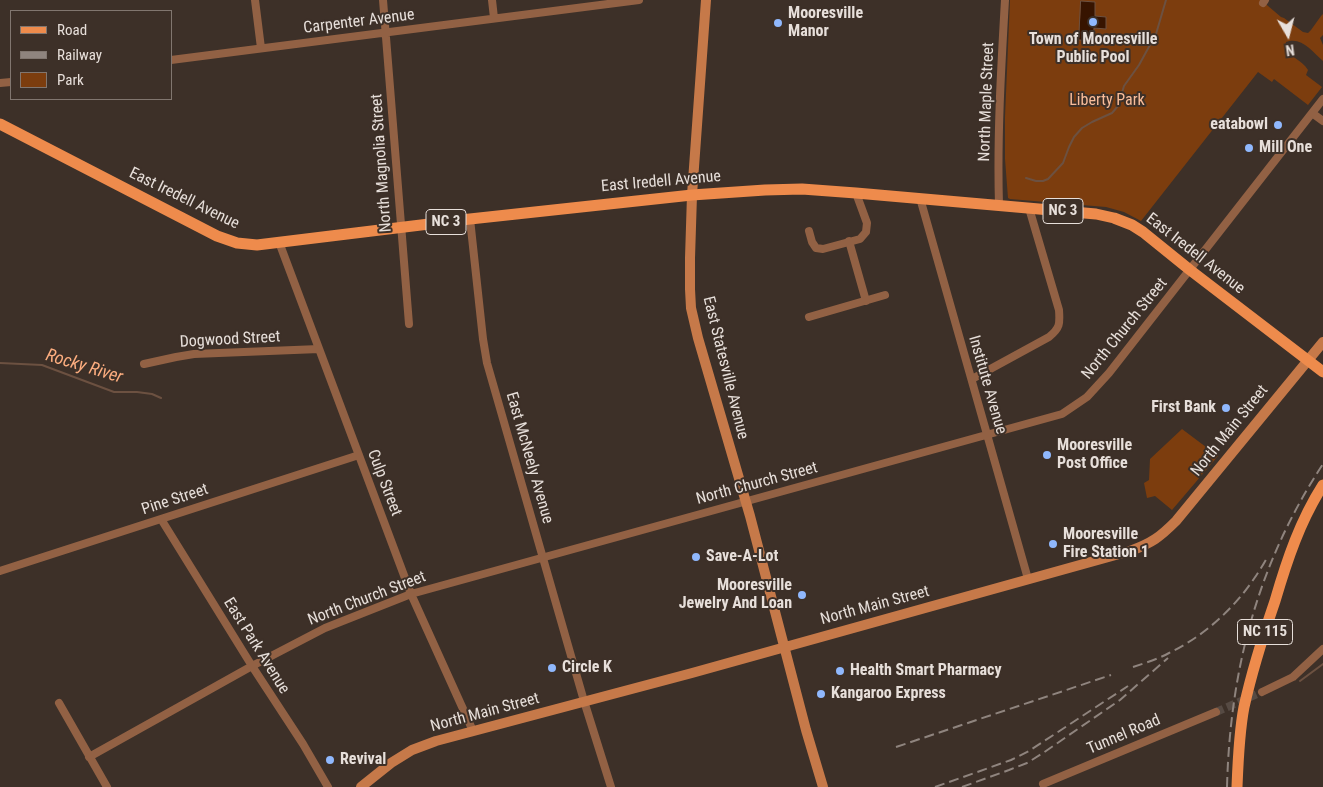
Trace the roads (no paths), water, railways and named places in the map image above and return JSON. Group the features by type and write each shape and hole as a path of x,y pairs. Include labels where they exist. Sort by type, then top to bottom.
{"main road":[{"name":"East Statesville Avenue","path":"706,0 692,195 691,308 823,787"},
{"name":"East Iredell Avenue","path":"0,124 217,236 238,243 257,245 470,219 692,195 765,190 802,189 1096,214 1114,218 1132,225 1143,232 1308,360"},
{"name":"North Main Street","path":"361,787 391,763 412,750 436,740 785,646 1148,545 1163,534 1323,342"},
{"name":"NC 3","path":"1308,360 1323,372"},
{"name":"NC 115","path":"1237,787 1244,708 1259,651 1292,547 1313,501 1323,485"}],"street":[{"path":"255,0 261,48"},
{"name":"North Magnolia Street","path":"383,0 409,324"},
{"path":"492,0 494,18"},
{"name":"Carpenter Avenue","path":"172,60 639,0"},
{"name":"North Maple Street","path":"999,205 999,109 1005,0"},
{"name":"North Church Street","path":"89,756 325,628 412,594 1062,414 1087,397 1109,373 1323,99"},
{"path":"1312,113 1323,121"},
{"path":"809,231 816,248 824,249 860,238 866,232 867,223 856,193"},
{"name":"Institute Avenue","path":"920,198 1028,579"},
{"path":"972,379 1050,337 1056,332 1060,323 1059,310 1029,208"},
{"name":"East McNeely Avenue","path":"470,219 487,363 584,701 611,787"},
{"name":"Culp Street","path":"279,242 412,594 473,731"},
{"path":"849,242 866,301"},
{"path":"809,316 885,295"},
{"name":"Dogwood Street","path":"144,364 194,354 319,349"},
{"name":"Pine Street","path":"0,571 359,455"},
{"name":"East Park Avenue","path":"161,519 303,744 328,787"},
{"path":"1262,692 1293,677 1323,650"},
{"path":"59,703 107,787"},
{"name":"Tunnel Road","path":"1044,786 1216,712"},
{"path":"1040,775 1044,786"}],"waterway":[{"path":"1026,178 1036,181 1048,179 1063,163 1074,137 1082,128 1112,113 1118,106 1124,86 1139,65 1156,34 1166,0"},
{"name":"Rocky River","path":"0,363 42,365 114,392 137,392 152,394 161,398"},
{"path":"1300,681 1323,664"}],"tunnel":[{"path":"1216,712 1262,692"}],"railway":[{"path":"1227,787 1229,743 1234,701 1252,618 1281,540 1300,501 1323,464"},
{"path":"1133,667 1156,659 1185,645 1213,624 1238,600 1268,556"},
{"path":"962,787 1027,763 1043,753 1120,700 1168,658"},
{"path":"896,747 1111,675"},
{"path":"935,787 1011,760 1029,751 1128,686"}],"place":[{"name":"Town of Mooresville Public Pool","path":"1093,22"},
{"name":"Mooresville Manor","path":"778,23"},
{"name":"eatabowl","path":"1278,125"},
{"name":"Mill One","path":"1249,148"},
{"name":"First Bank","path":"1226,408"},
{"name":"Mooresville Post Office","path":"1047,455"},
{"name":"Mooresville Fire Station 1","path":"1053,544"},
{"name":"Save-A-Lot","path":"696,557"},
{"name":"Mooresville Jewelry And Loan","path":"802,595"},
{"name":"Circle K","path":"552,668"},
{"name":"Health Smart Pharmacy","path":"840,671"},
{"name":"Kangaroo Express","path":"821,694"},
{"name":"Revival","path":"330,760"}],"park label":[{"name":"Liberty Park","path":"1107,101"}]}
